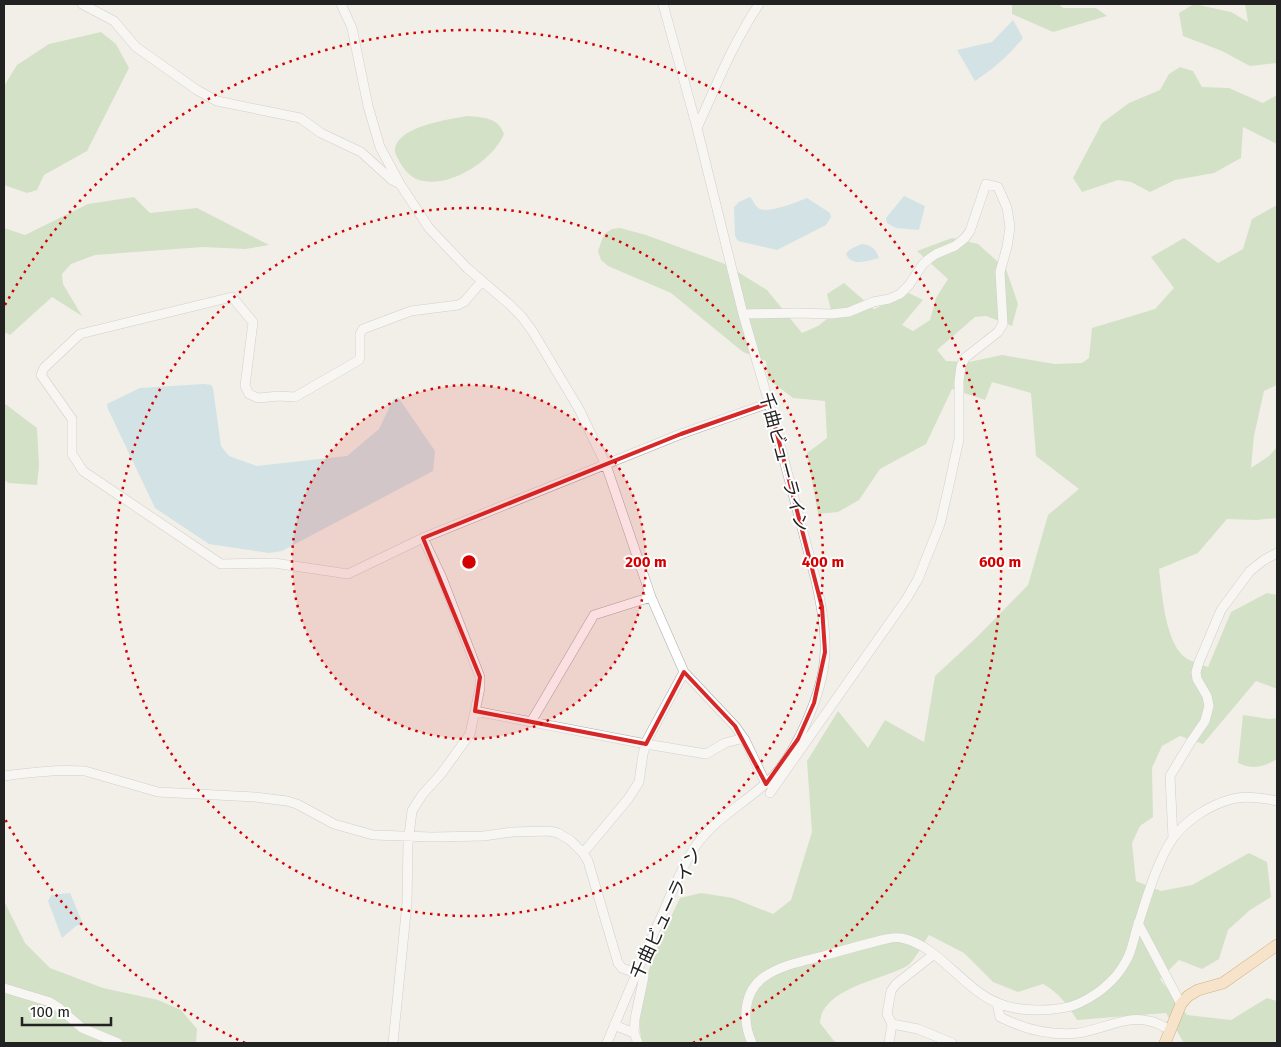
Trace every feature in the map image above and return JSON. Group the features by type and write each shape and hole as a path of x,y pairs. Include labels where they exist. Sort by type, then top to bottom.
{"main road":[{"path":"1165,1043 1181,1004 1188,996 1198,990 1223,983 1277,945"}],"street":[{"path":"82,4 114,21 136,47 197,90 217,101 300,118 321,133 361,152 392,180 400,184"},
{"path":"341,4 352,28 368,106 380,147 400,184 430,228 467,268 509,304 534,332 579,410 606,465 651,597 684,672 735,726 745,740 768,789 907,598 918,579 940,524 959,439 959,381 961,366 965,358 998,332 1003,324 1000,272 1010,227 1007,208 998,187 986,184 970,231 965,238 955,246 936,254 923,264 909,286 900,294 849,312 832,314 743,314"},
{"name":"千曲ビューライン","path":"606,1043 686,861 706,832 718,821 768,789 798,739 814,703 824,668 825,652 822,607 816,581 769,403 743,314 697,128 663,4"},
{"path":"697,128 724,67 746,24 759,4"},
{"path":"482,281 464,302 458,305 411,311 363,329 360,334 360,357 358,360 296,397 258,398 249,394 245,386 253,328 252,320 232,297 75,336 41,372 42,378 72,419 72,454 83,471 221,564 274,563 348,574 423,538 681,434 769,403"},
{"path":"393,1043 407,903 409,836 412,811 470,734 480,688 480,677 442,578 423,538"},
{"path":"1173,838 1170,776 1205,721 1209,706 1207,696 1196,672 1199,662 1222,610 1250,570 1277,553"},
{"path":"531,722 594,615 651,597"},
{"path":"583,853 628,799 639,782 646,744 684,672"},
{"path":"475,711 706,754 725,743 745,740"},
{"path":"4,776 73,770 158,792 277,798 297,804 324,820 372,835 484,836 512,832 549,831 558,833 570,840 583,853 590,868 618,964 622,968 643,975 645,978 635,1019 634,1033 638,1043"},
{"path":"752,1043 745,1019 745,1006 749,996 763,978 783,967 886,939 900,938 909,940 933,955 982,995 997,1003 1024,1010 1057,1010 1088,999 1109,984 1127,960 1157,870 1173,838 1188,822 1205,810 1233,799 1250,797 1277,801"},
{"path":"1138,923 1181,1004"},
{"path":"889,1043 892,1024 887,1014 891,991 896,984 933,955"},
{"path":"4,988 50,1002 58,1006 82,1028 118,1043"},
{"path":"997,1003 1000,1017 1014,1024 1042,1032 1076,1033 1121,1022 1139,1020 1150,1021 1170,1030"},
{"path":"892,1024 918,1029 952,1043"},
{"path":"614,1025 634,1033"}],"highlighted area":[{"path":"769,403 822,607 825,652 814,703 798,739 766,784 735,726 684,672 646,744 475,711 480,677 423,538 681,434"}],"green space":[{"path":"1012,4 1059,4 1063,8 1096,8 1107,16 1053,32 1012,14"},
{"path":"1194,4 1231,12 1248,22 1245,4 1277,4 1277,63 1250,66 1222,51 1183,36 1179,13"},
{"path":"101,32 116,44 129,68 87,151 44,175 37,190 27,193 4,185 4,86 17,65 49,44"},
{"path":"1180,67 1193,71 1202,87 1229,88 1263,103 1277,95 1277,144 1243,127 1241,158 1214,173 1175,180 1150,192 1131,182 1118,180 1082,192 1073,178 1102,123 1129,103 1160,90 1169,74"},
{"path":"468,116 490,119 502,129 504,134 489,155 479,164 467,172 454,177 428,182 416,179 401,165 395,150 398,141 405,135 426,125"},
{"path":"134,197 150,213 197,208 269,245 245,249 203,247 95,255 71,264 62,274 63,284 82,316 52,297 10,335 4,332 4,228 25,235 88,204"},
{"path":"1277,205 1277,385 1264,391 1254,436 1251,468 1269,456 1277,447 1277,518 1256,520 1227,519 1198,553 1159,569 1163,604 1173,641 1186,658 1208,667 1231,612 1267,593 1277,595 1277,689 1256,681 1203,744 1180,736 1162,746 1152,768 1153,817 1140,826 1132,843 1136,881 1161,891 1192,885 1249,853 1267,862 1271,897 1250,910 1228,930 1219,959 1202,969 1179,960 1160,979 1187,1015 1231,1020 1267,998 1277,1001 1277,1043 1184,1043 1166,1013 1077,1020 1063,1000 1043,984 1018,992 993,982 964,953 929,935 910,964 842,993 831,1001 823,1011 820,1023 834,1041 838,1043 642,1043 640,1007 644,988 656,950 680,898 701,893 733,898 773,914 791,900 812,832 807,761 838,711 868,748 885,720 924,742 935,676 976,638 1028,585 1048,515 1079,489 1036,456 1031,393 992,382 985,400 952,389 926,444 880,469 859,500 838,512 818,514 807,453 827,438 825,401 793,398 768,379 766,361 743,352 671,293 608,266 601,260 598,251 604,234 612,229 620,228 646,235 725,264 767,290 802,333 818,326 832,315 827,294 844,283 874,309 909,293 923,300 902,325 913,331 930,320 936,298 948,279 917,251 952,238 978,244 1006,269 1018,304 1012,326 986,316 975,317 937,350 946,361 969,362 1002,355 1055,364 1082,363 1089,358 1092,328 1155,309 1174,288 1151,257 1184,238 1218,263 1243,249 1252,219"},
{"path":"4,403 37,428 39,466 37,485 9,483 4,480"},
{"path":"1243,715 1269,719 1277,718 1277,759 1258,767 1238,763"},
{"path":"4,901 25,943 50,968 103,988 158,1000 181,1010 197,1029 196,1043 4,1043"}],"water":[{"path":"1013,20 1023,38 1001,61 975,81 957,50 992,42"},
{"path":"904,196 925,206 919,230 896,228 887,223 886,218"},
{"path":"750,197 757,207 764,210 784,207 807,198 830,213 831,217 826,225 777,250 738,241 735,236 734,207 739,202"},
{"path":"862,244 873,248 879,258 856,262 848,258 846,254 848,252"},
{"path":"211,385 213,388 221,446 229,456 257,466 347,456 379,429 393,400 398,397 435,451 433,471 282,551 269,553 209,544 155,508 107,404 140,388"},
{"path":"70,893 83,924 76,926 62,938 48,901 51,895"}]}
